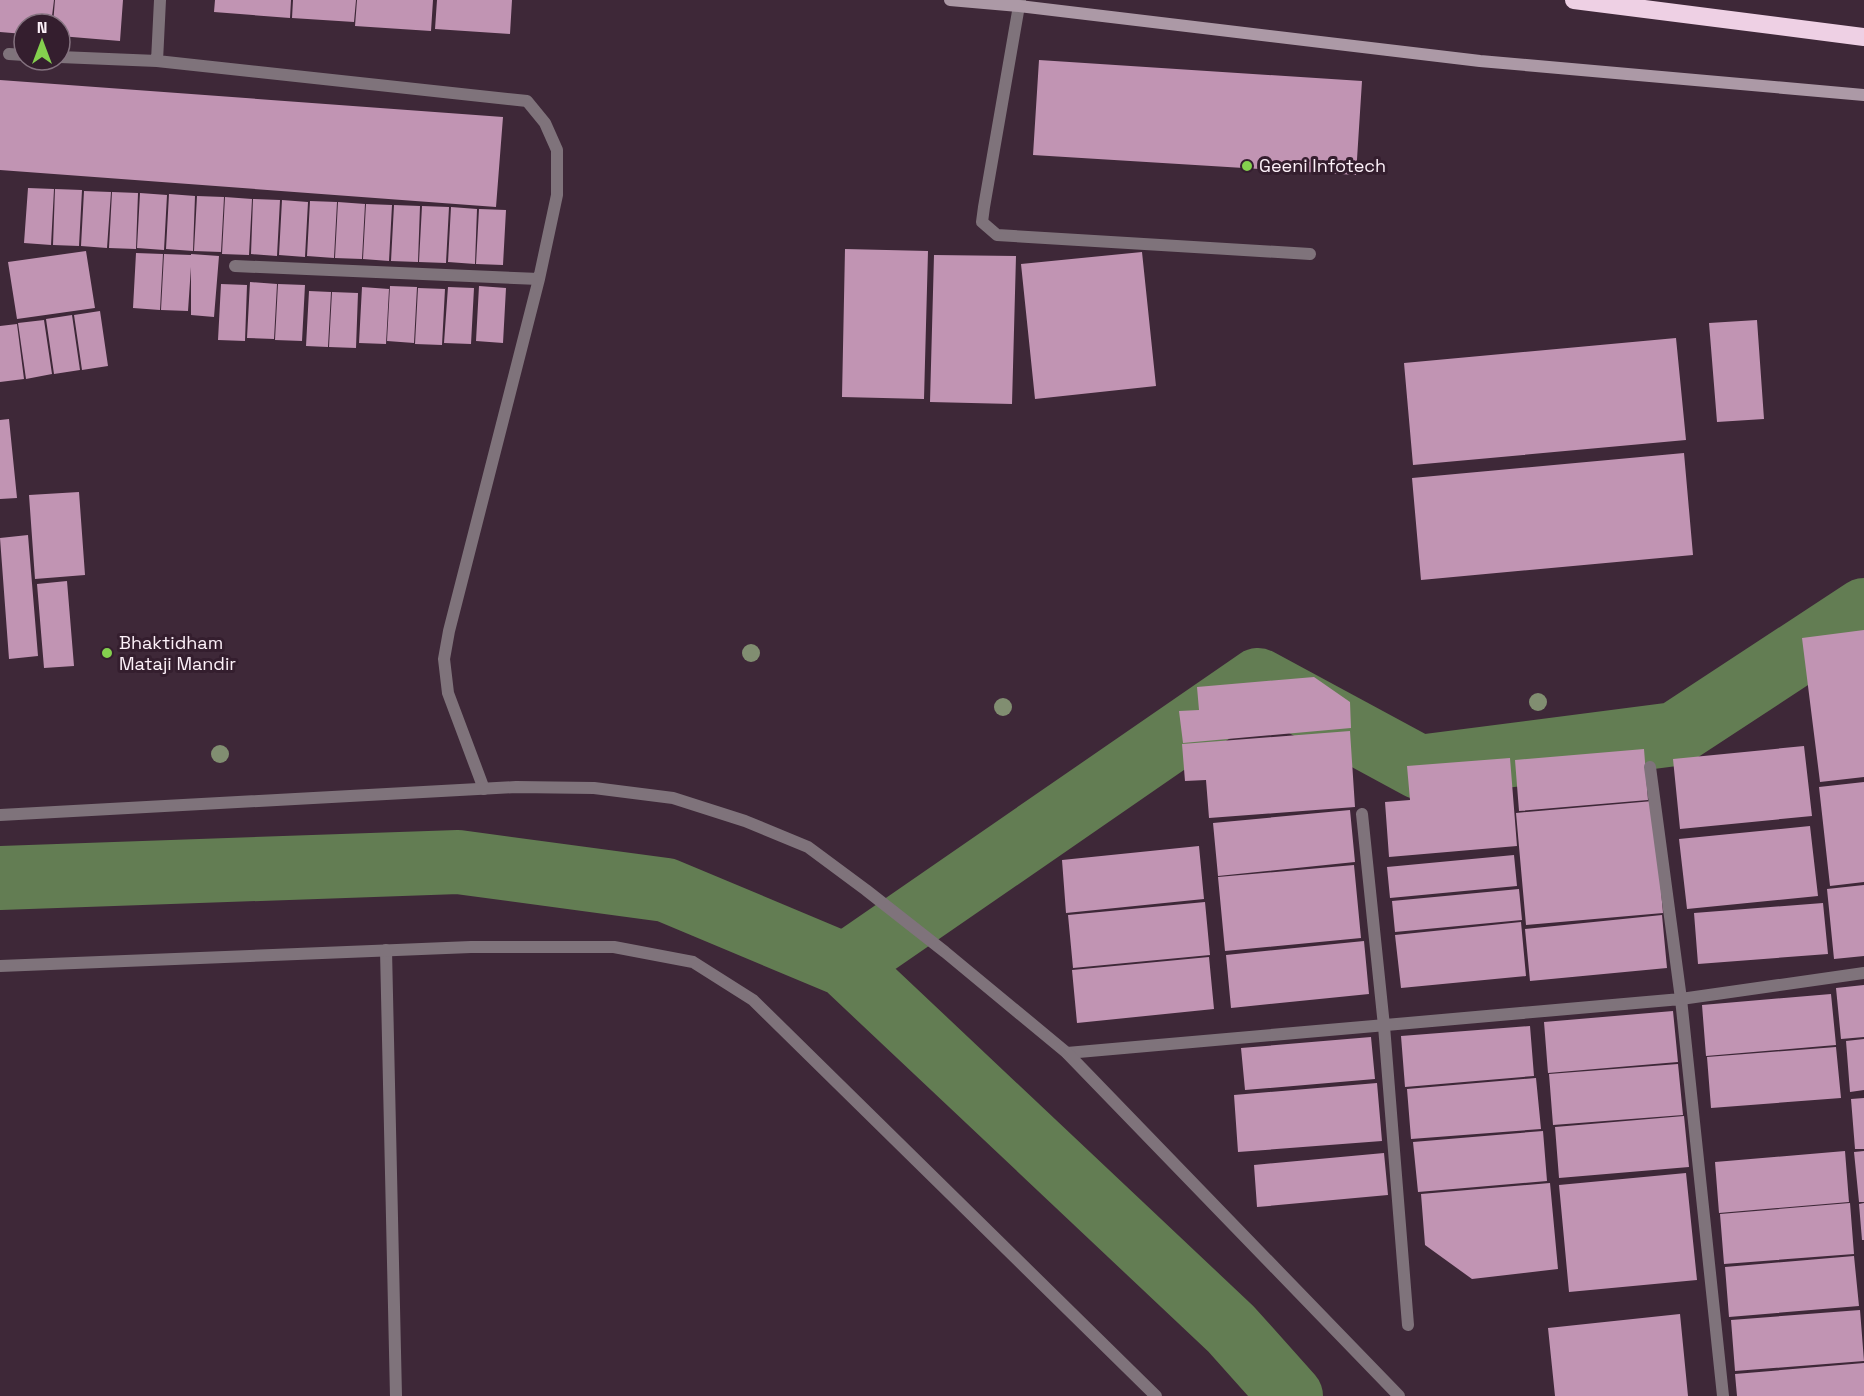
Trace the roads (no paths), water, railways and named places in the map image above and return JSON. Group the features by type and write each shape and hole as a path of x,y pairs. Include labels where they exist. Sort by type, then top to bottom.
{"highway":[{"path":"1574,0 1864,37"}],"street":[{"path":"157,61 160,0"},
{"path":"950,0 1019,3 1480,61 1864,95"},
{"path":"1019,3 982,222 997,235 1310,254"},
{"path":"72,57 157,61 527,101 545,123 557,150 557,195 539,279 449,631 444,659 448,693 484,789"},
{"path":"235,266 539,279"},
{"path":"1650,767 1681,999 1723,1396"},
{"path":"0,815 516,787 594,788 673,798 745,821 808,848 945,952 1067,1053 1399,1396"},
{"path":"1362,814 1384,1026 1408,1325"},
{"path":"0,966 471,946 614,946 693,962 753,1000 1155,1396"},
{"path":"386,950 396,1396"},
{"path":"1067,1053 1681,999 1864,973"}],"waterway":[{"path":"845,965 1258,680 1419,767 1675,734 1864,610"},
{"path":"0,878 458,862 666,890 845,965 1231,1329 1291,1396"}],"place":[{"name":"Geeni Infotech","path":"1247,166"},
{"name":"Bhaktidham Mataji Mandir","path":"107,653"}]}
